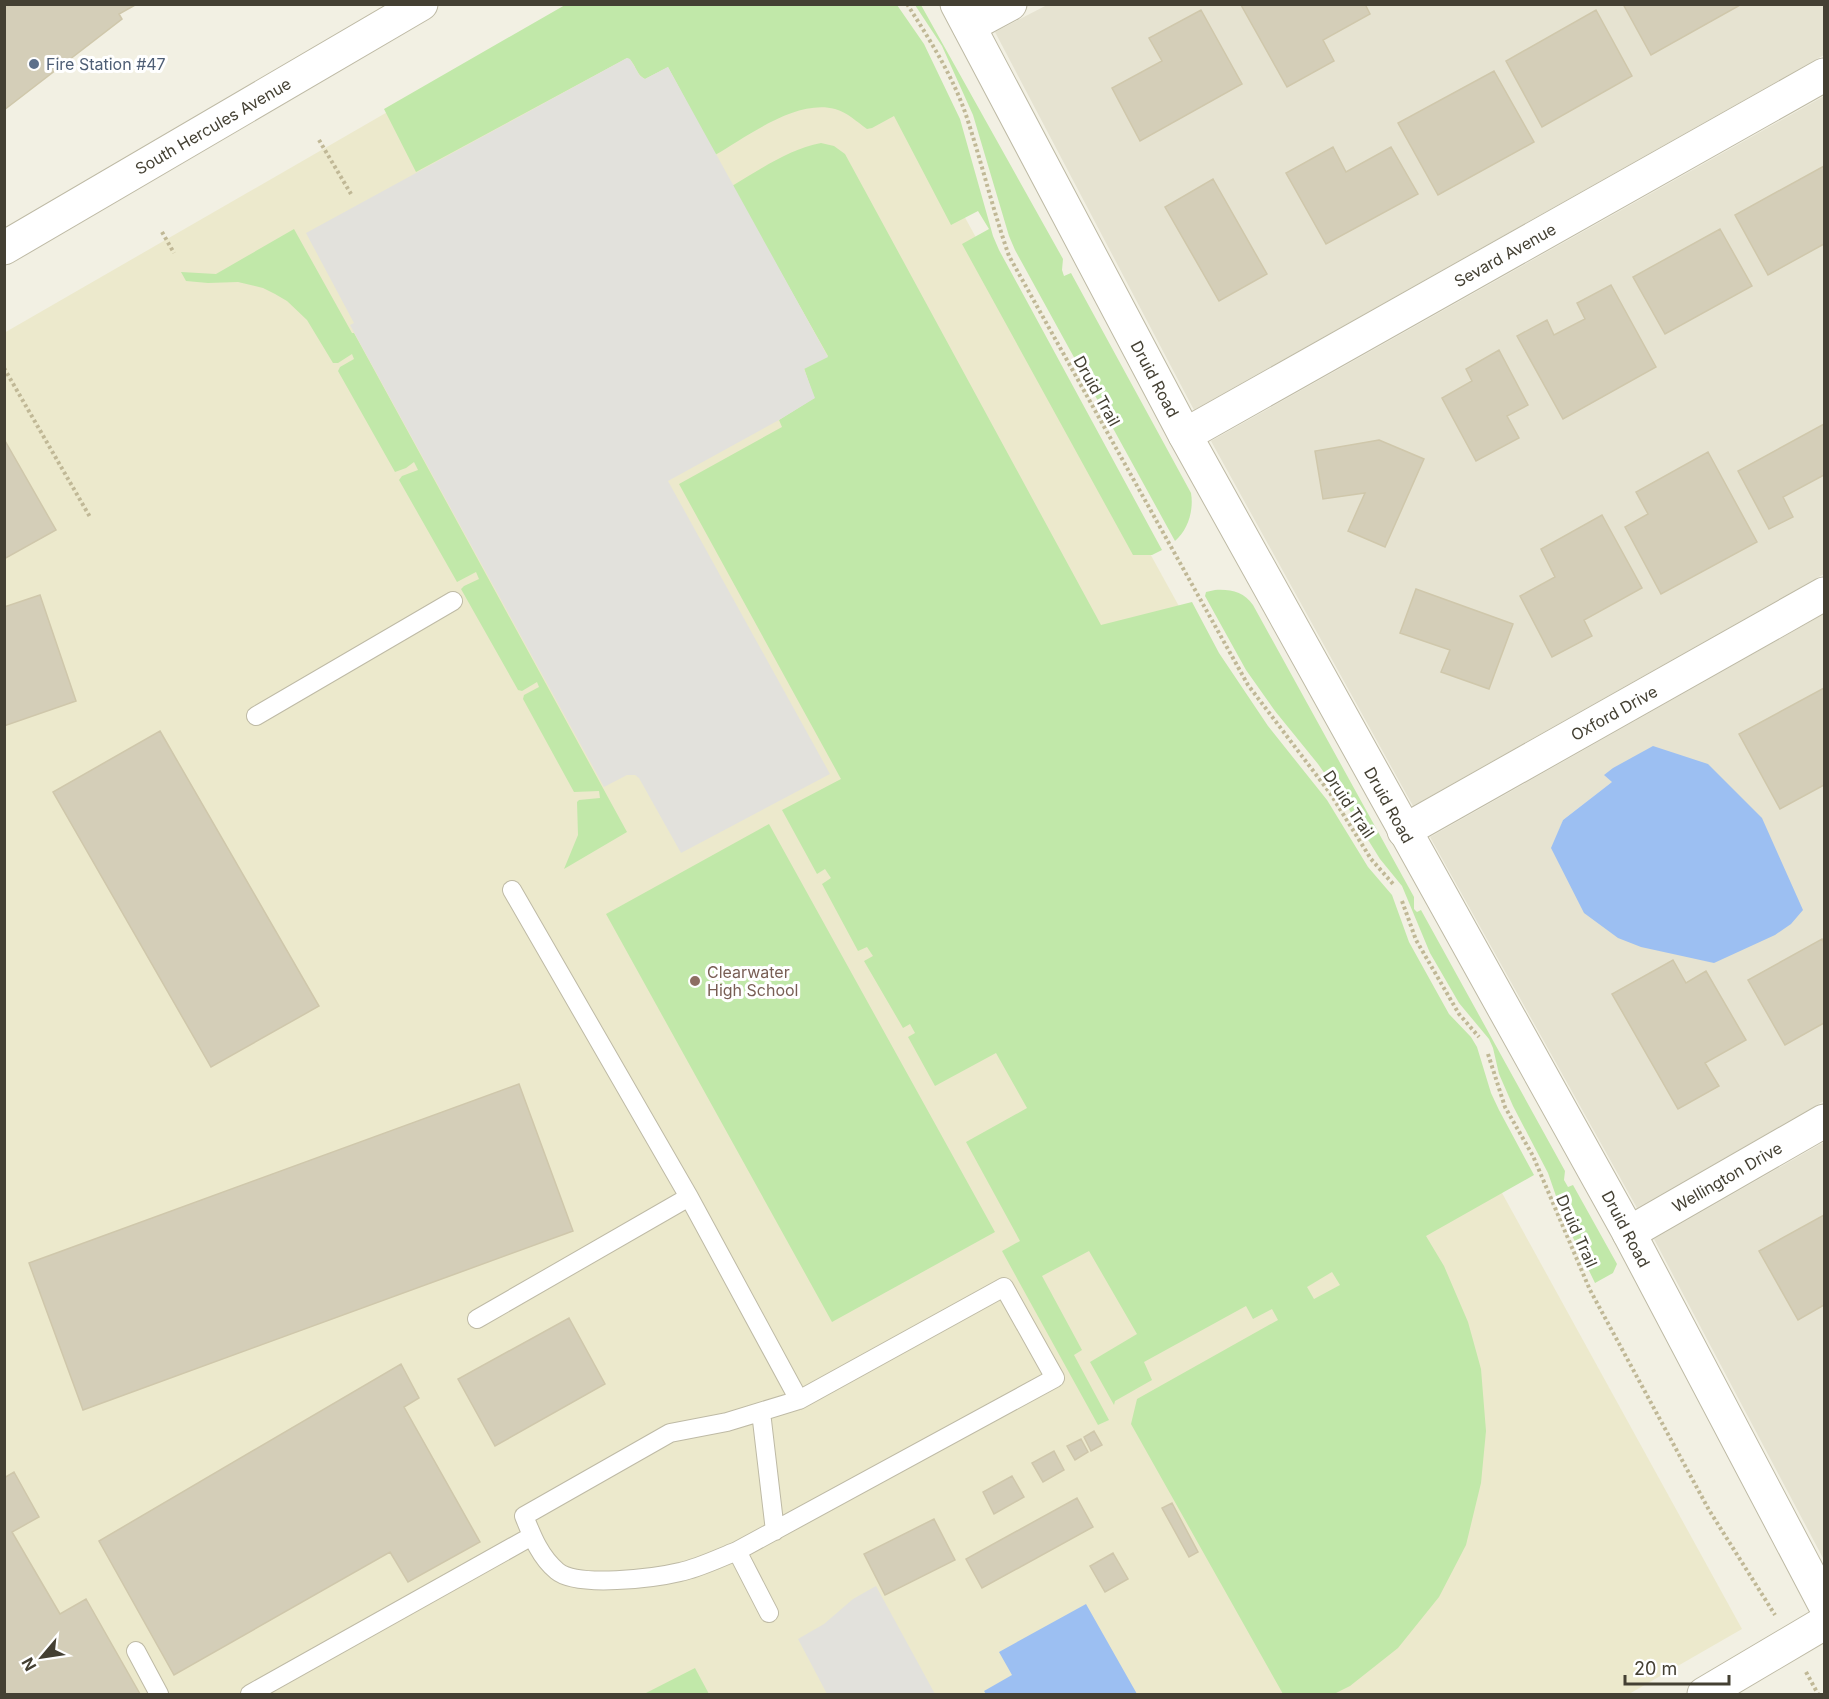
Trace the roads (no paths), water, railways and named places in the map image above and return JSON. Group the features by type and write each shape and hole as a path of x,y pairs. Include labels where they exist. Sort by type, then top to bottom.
{"street":[{"name":"South Hercules Avenue","path":"4,248 421,4"},
{"path":"963,15 1010,4"},
{"name":"Druid Road","path":"963,15 1185,435 1629,1233 1824,1603"},
{"name":"Sevard Avenue","path":"1185,435 1824,75"},
{"name":"Oxford Drive","path":"1404,831 1824,594"},
{"name":"Wellington Drive","path":"1629,1233 1824,1121"},
{"path":"1704,1695 1824,1623"}],"lane":[{"path":"256,716 453,601"},
{"path":"512,890 689,1197 799,1400"},
{"path":"477,1319 689,1197"},
{"path":"1004,1287 1055,1378 737,1551 681,1572 624,1581 578,1579 558,1573 540,1552 524,1516 670,1433 727,1422 761,1412 799,1400 1004,1287"},
{"path":"761,1412 775,1531"},
{"path":"250,1695 532,1536"},
{"path":"737,1551 769,1613"},
{"path":"136,1651 159,1695"}],"water":[{"path":"1653,746 1708,764 1762,818 1803,910 1791,924 1775,935 1714,963 1641,947 1618,938 1584,913 1551,848 1563,820 1612,782 1604,775"},
{"path":"1086,1604 1137,1694 986,1694 984,1691 1012,1675 999,1652"}],"place":[{"name":"Fire Station #47","path":"34,64"},
{"name":"Clearwater High School","path":"695,981"}]}
